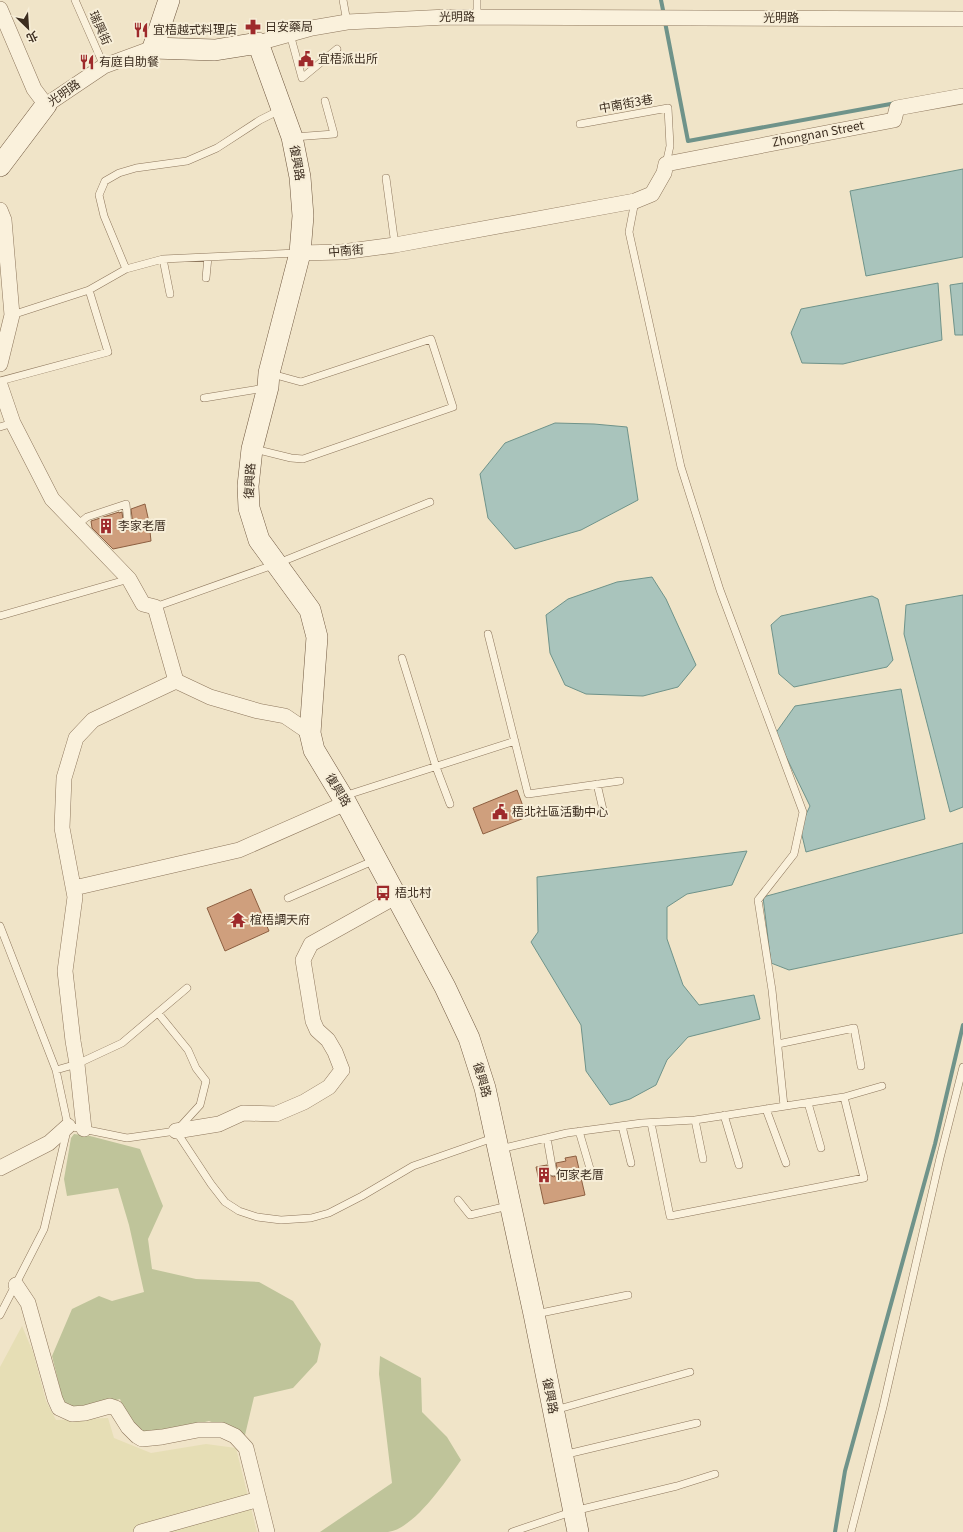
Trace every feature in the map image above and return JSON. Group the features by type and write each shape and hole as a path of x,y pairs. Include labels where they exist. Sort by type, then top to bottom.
{"street":[{"path":"152,48 169,0"},
{"path":"0,9 34,89 46,105"},
{"name":"光明路","path":"0,166 46,105 104,66 152,48 215,50 258,43 312,28 347,22 447,17 963,18"},
{"name":"復興路","path":"258,43 292,137 300,177 303,216 300,253 252,449 248,486 249,508 259,540 310,610 317,637 310,734 314,750 344,800 397,896 445,987 469,1038 485,1088 534,1314 578,1532"},
{"name":"Zhongnan Street","path":"666,164 894,120 897,108 963,96"},
{"name":"中南街","path":"300,253 342,252 395,245 635,201 652,194 664,174 666,164"},
{"path":"0,210 4,220 12,315 0,364"},
{"path":"0,385 7,425 52,499 129,579 143,604 155,607 176,681 210,697 258,711 285,716 310,734"},
{"path":"84,1129 77,1064 72,1041 65,971 75,897 62,828 64,778 76,738 93,720 176,681"},
{"path":"74,888 239,850 344,800"},
{"path":"176,1131 219,1124 243,1113 276,1114 304,1102 329,1087 342,1070 335,1052 328,1040 317,1030 313,1021 303,960 311,944 397,896"},
{"path":"0,1168 49,1143 68,1126"},
{"path":"16,1285 28,1303 55,1399 59,1408 72,1414 85,1413 110,1406 116,1408 128,1427 142,1439 198,1430 222,1430 235,1436 246,1448 267,1532"},
{"path":"141,1532 259,1499"}],"lane":[{"name":"瑞興街","path":"75,0 104,66"},
{"path":"342,0 347,22"},
{"path":"476,0 477,17"},
{"path":"290,34 302,78 337,49"},
{"path":"292,137 334,134 325,101"},
{"name":"中南街3巷","path":"580,124 668,108 670,146 666,164"},
{"path":"126,269 104,216 100,195 105,181 119,173 136,168 187,162 217,148 260,120 282,109"},
{"path":"386,178 395,245"},
{"path":"635,201 630,232 681,467 720,590 803,812 794,854 758,900 772,990 784,1106"},
{"name":"中南街","path":"12,315 89,290 126,269 163,259 300,253"},
{"path":"206,278 208,257"},
{"path":"163,259 170,294"},
{"path":"0,381 108,352 89,290"},
{"path":"204,398 269,380 301,382 431,339 453,408 303,459 291,458 252,449"},
{"path":"155,607 276,564 430,502"},
{"path":"76,525 87,517 126,504 128,525"},
{"path":"0,616 129,579"},
{"path":"488,634 528,794 620,781"},
{"path":"402,658 436,767 450,804"},
{"path":"344,800 515,741"},
{"path":"597,784 604,814"},
{"path":"288,898 377,859"},
{"path":"0,926 56,1070 68,1126 44,1229 0,1315"},
{"path":"56,1070 77,1064 122,1042 187,988"},
{"path":"68,1126 127,1138 176,1131 200,1105 206,1081 196,1068 188,1050 158,1013"},
{"path":"778,1044 854,1028 861,1066"},
{"path":"851,1532 883,1407 940,1158 963,1067"},
{"path":"176,1131 211,1184 225,1202 239,1211 256,1217 281,1220 311,1218 328,1213 362,1196 413,1166 496,1143 548,1138 579,1131 651,1122 695,1120 844,1097 882,1086"},
{"path":"651,1122 670,1216 864,1178 844,1097"},
{"path":"808,1103 821,1148"},
{"path":"766,1109 786,1163"},
{"path":"724,1115 738,1165"},
{"path":"695,1120 703,1159"},
{"path":"622,1126 631,1163"},
{"path":"579,1131 591,1172"},
{"path":"548,1138 553,1172"},
{"path":"458,1200 470,1215 510,1205"},
{"path":"534,1314 628,1295"},
{"path":"553,1411 690,1372"},
{"path":"563,1455 697,1423"},
{"path":"512,1532 574,1511 677,1486 715,1474"}],"shaded area":[{"path":"22,1326 33,1352 46,1401 56,1420 108,1418 114,1438 151,1453 206,1444 236,1448 257,1532 0,1532 0,1367"}],"green space":[{"path":"74,1134 90,1136 140,1149 163,1206 148,1239 152,1269 196,1279 259,1282 293,1301 321,1344 317,1362 293,1388 254,1397 245,1435 209,1421 156,1434 142,1433 125,1412 120,1399 72,1412 64,1405 52,1356 72,1309 99,1296 112,1301 144,1292 129,1225 118,1188 67,1196 64,1179 71,1138"},
{"path":"380,1356 421,1378 422,1412 447,1437 461,1460 429,1503 419,1513 398,1529 388,1532 320,1532 392,1483 379,1374"}],"water":[{"path":"963,169 963,257 866,276 850,191"},
{"path":"938,283 942,340 843,364 802,363 791,333 801,309"},
{"path":"963,283 963,335 955,335 950,285"},
{"path":"555,423 627,427 638,500 581,530 515,549 488,518 480,474 505,443"},
{"path":"652,577 666,599 696,665 678,687 643,696 586,694 565,685 550,653 546,615 568,599 617,582"},
{"path":"963,595 963,807 950,812 904,634 906,605"},
{"path":"872,596 878,599 893,660 887,667 794,687 779,674 771,625 781,616"},
{"path":"901,689 925,819 806,852 800,827 810,806 775,734 795,706"},
{"path":"963,843 963,933 789,970 771,963 763,897"},
{"path":"747,851 732,885 687,894 667,907 667,939 683,985 699,1005 754,995 760,1019 688,1037 667,1060 656,1085 630,1099 610,1105 586,1071 581,1025 531,942 538,932 537,877"}],"building":[{"name":"李家老厝","path":"145,504 151,541 113,549 92,528 91,521 122,512 124,528 126,530 131,529 133,525 131,509"},
{"name":"梧北社區活動中心","path":"517,790 527,817 483,834 473,808"},
{"name":"椬梧調天府","path":"251,889 269,931 225,951 207,908"},
{"name":"何家老厝","path":"576,1156 585,1195 544,1204 536,1167 547,1165 549,1175 554,1177 558,1173 556,1163 566,1161 565,1158"}],"waterway":[{"path":"661,0 664,15"},
{"path":"665,22 688,141 896,103"},
{"path":"835,1532 845,1471 935,1144 963,1025"}],"place":[{"name":"日安藥局","path":"253,27"},
{"name":"宜梧越式料理店","path":"141,30"},
{"name":"宜梧派出所","path":"306,59"},
{"name":"有庭自助餐","path":"87,62"},
{"name":"李家老厝","path":"106,526"},
{"name":"梧北社區活動中心","path":"500,812"},
{"name":"梧北村","path":"383,893"},
{"name":"椬梧調天府","path":"238,920"},
{"name":"何家老厝","path":"544,1175"}]}
